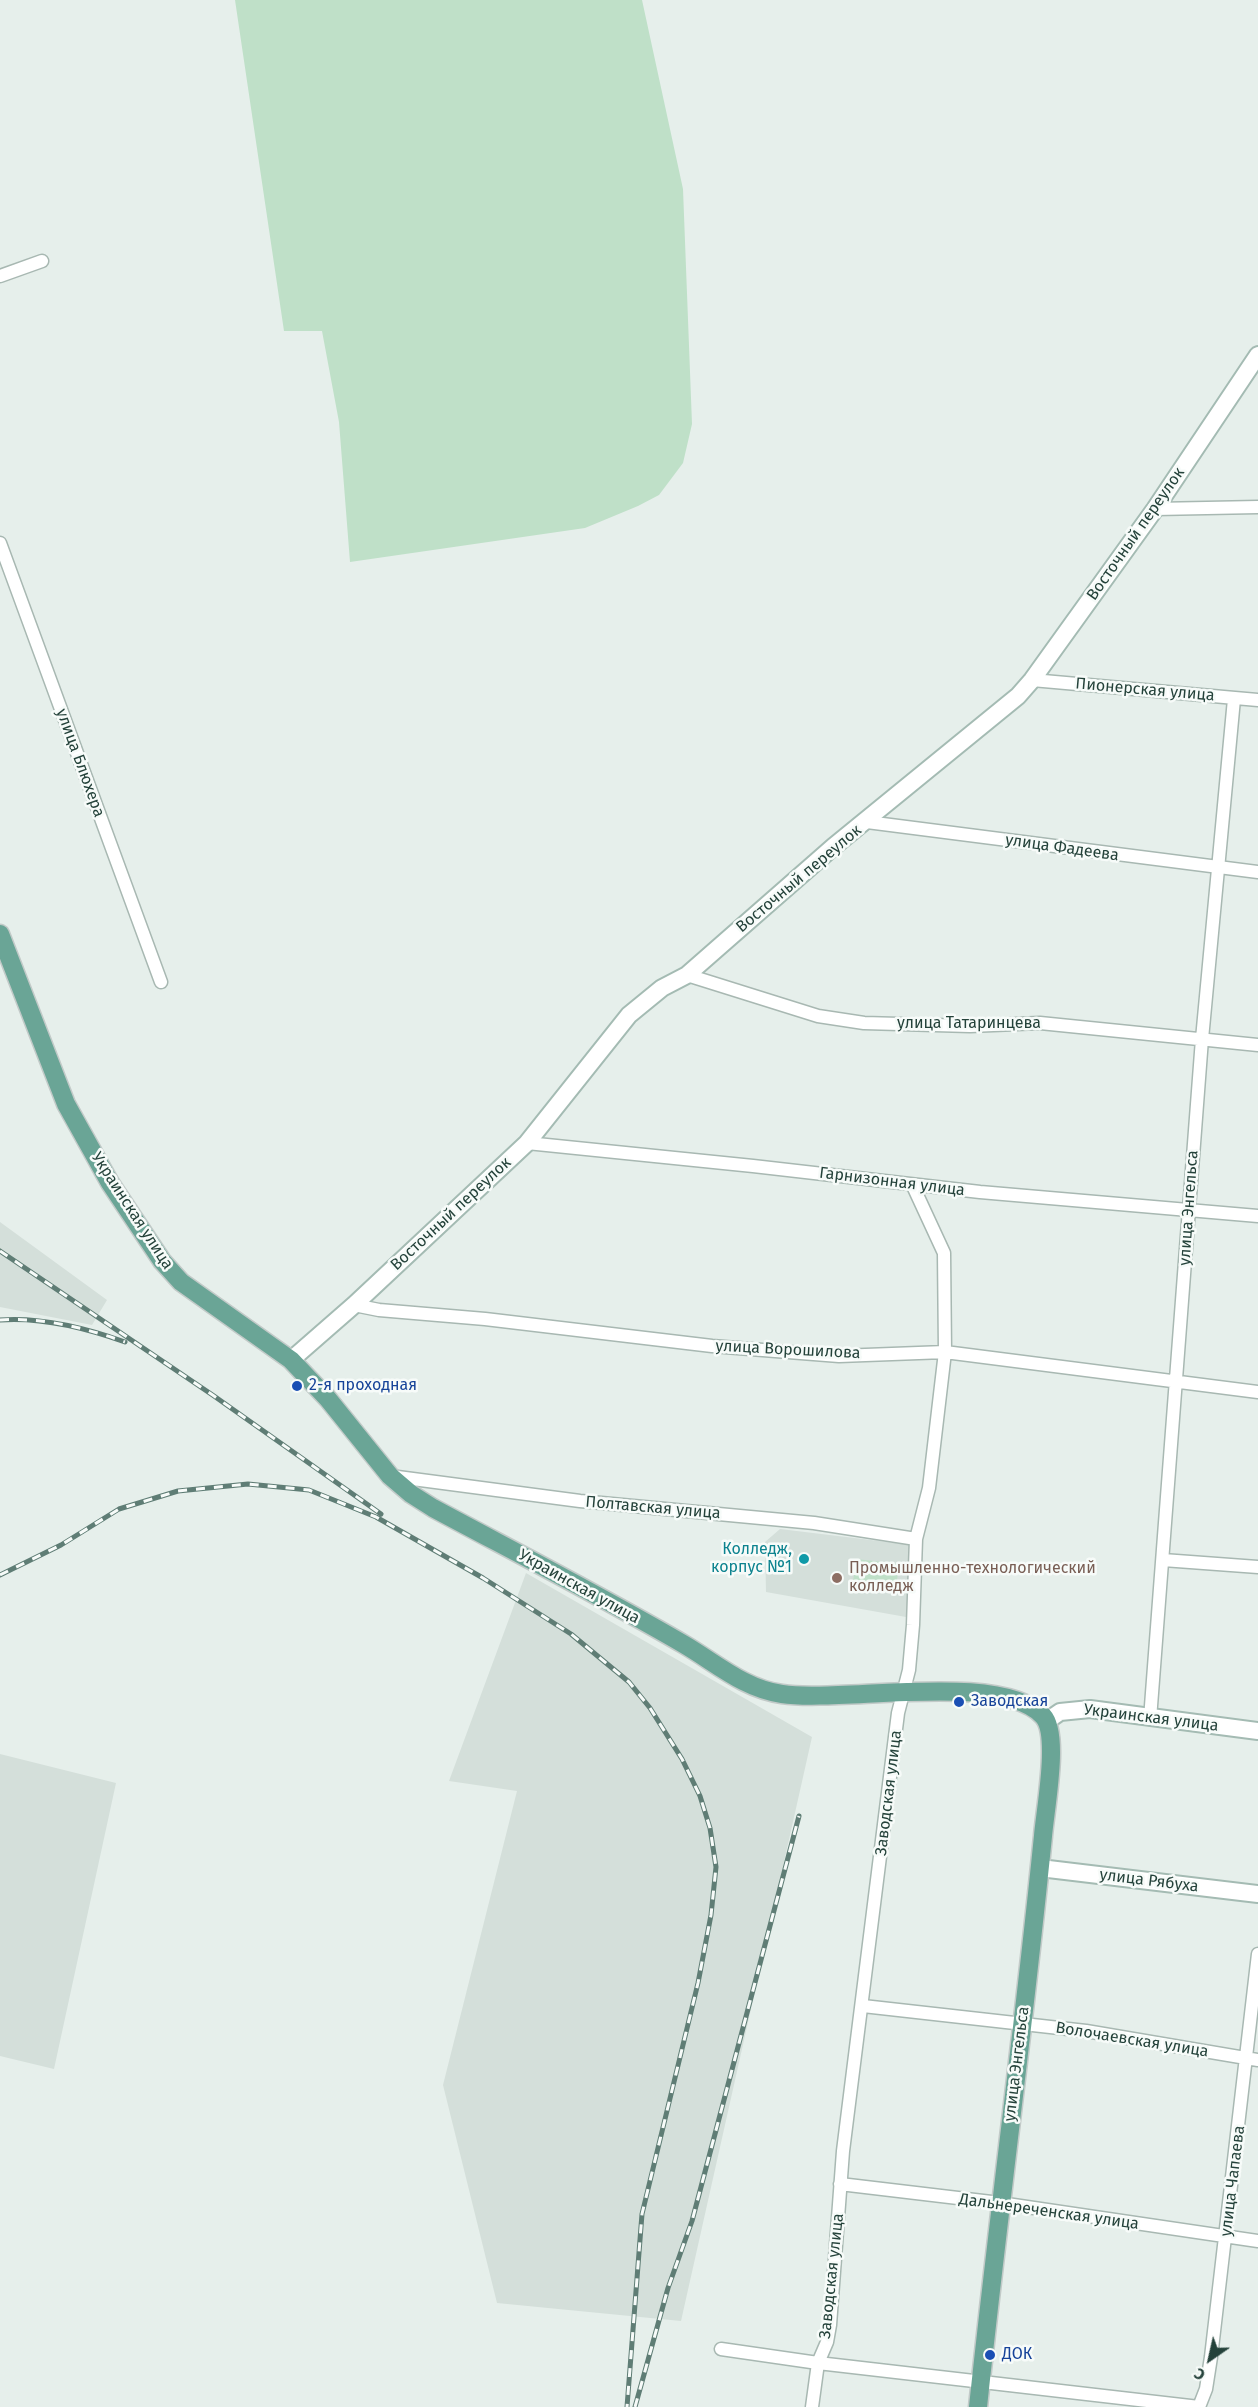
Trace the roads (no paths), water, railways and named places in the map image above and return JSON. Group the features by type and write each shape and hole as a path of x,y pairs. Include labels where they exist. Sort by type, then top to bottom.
{"main road":[{"name":"Украинская улица","path":"0,934 66,1104 110,1183 148,1242 169,1269 199,1295 291,1360 328,1399 390,1476 411,1494 686,1646 753,1687 796,1696 904,1690 985,1694 1029,1706 1047,1721"},
{"name":"улица Энгельса","path":"978,2407 1040,1868 1052,1742 1047,1721"}],"street":[{"path":"0,276 42,261"},
{"name":"Восточный переулок","path":"291,1360 354,1305 527,1143 629,1015 662,988 687,975 833,848 1009,705 1032,680 1155,508 1258,355"},
{"path":"1155,508 1258,507"},
{"name":"улица Блюхера","path":"0,543 161,982"},
{"name":"Пионерская улица","path":"1032,680 1258,700"},
{"name":"улица Энгельса","path":"1150,1719 1202,1039 1234,699"},
{"name":"улица Фадеева","path":"867,822 1258,872"},
{"name":"улица Татаринцева","path":"687,975 818,1016 856,1022 958,1026 1040,1023 1258,1045"},
{"name":"Гарнизонная улица","path":"527,1143 913,1185 1258,1216"},
{"name":"Заводская улица","path":"812,2407 818,2363 830,2325 840,2184 898,1713 909,1670 916,1539 929,1488 945,1352 944,1253 913,1185"},
{"name":"улица Ворошилова","path":"354,1305 379,1310 485,1319 712,1346 839,1356 945,1352 1258,1392"},
{"name":"Полтавская улица","path":"390,1476 580,1501 787,1520 916,1539"},
{"path":"1163,1560 1258,1567"},
{"name":"Украинская улица","path":"1047,1721 1060,1712 1070,1709 1107,1711 1150,1719 1258,1731"},
{"name":"улица Рябуха","path":"1040,1868 1258,1894"},
{"name":"улица Чапаева","path":"1199,2407 1200,2399 1206,2389 1211,2357 1253,2059 1258,1954"},
{"name":"Волочаевская улица","path":"863,2006 1086,2031 1253,2059"},
{"name":"Дальнереченская улица","path":"840,2184 1000,2204 1258,2241"},
{"path":"721,2349 980,2383 1199,2407"}],"railway":[{"path":"0,1251 214,1396 381,1514"},
{"path":"0,1320 48,1322 95,1332 125,1342"},
{"path":"0,1575 61,1545 119,1509 178,1491 248,1484 309,1490 376,1517 483,1578 571,1634 629,1682 650,1708 682,1759 700,1796 710,1828 716,1867 711,1915 698,1983 642,2214 627,2407"},
{"path":"635,2407 668,2288 692,2221 799,1816"}],"place":[{"name":"2-я проходная","path":"297,1386"},
{"name":"Колледж, корпус №1","path":"804,1559"},
{"name":"Промышленно-технологический колледж","path":"837,1578"},
{"name":"Заводская","path":"959,1702"},
{"name":"ДОК","path":"990,2355"}]}
